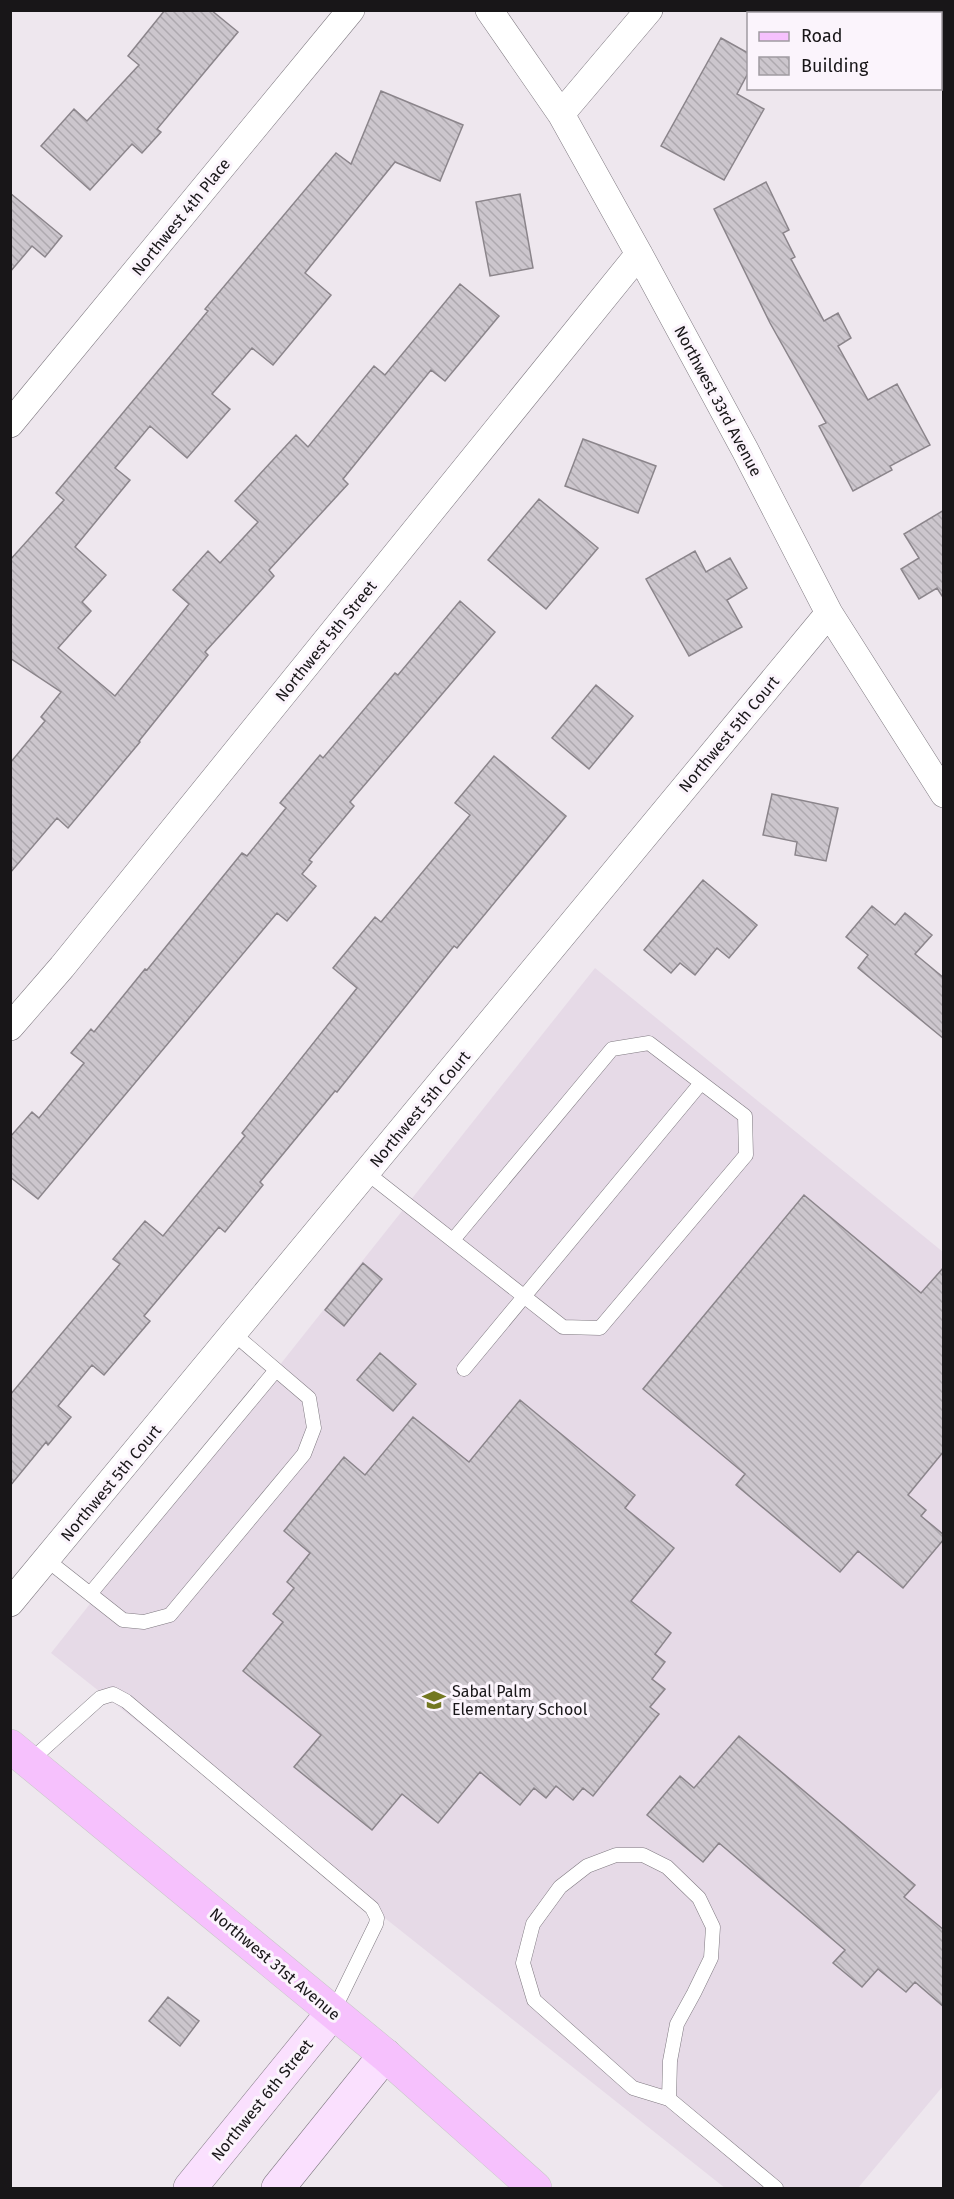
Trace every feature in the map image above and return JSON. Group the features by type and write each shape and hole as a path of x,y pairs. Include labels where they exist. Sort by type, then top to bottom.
{"main road":[{"name":"Northwest 31st Avenue","path":"20,1754 385,2055 535,2188"}],"street":[{"name":"Northwest 4th Place","path":"10,424 351,10"},
{"name":"Northwest 33rd Avenue","path":"489,10 561,114 745,450 829,614 944,794"},
{"path":"561,114 649,10"},
{"name":"Northwest 5th Street","path":"10,1027 639,254"},
{"name":"Northwest 5th Court","path":"10,1604 829,614"},
{"name":"Northwest 6th Street","path":"190,2188 333,2012"},
{"path":"278,2188 385,2055"}],"lane":[{"path":"367,1173 562,1327 600,1328 746,1155 745,1116 649,1042 612,1049 453,1240"},
{"path":"464,1369 701,1083"},
{"path":"47,1560 123,1620 144,1622 170,1615 304,1455 314,1428 309,1398 234,1334"},
{"path":"90,1594 276,1370"},
{"path":"20,1754 100,1698 113,1694 126,1701 372,1908 377,1918 376,1924 333,2012"},
{"path":"669,2099 670,2061 677,2024 711,1958 713,1927 699,1898 667,1867 643,1855 616,1855 587,1866 560,1887 532,1924 523,1963 534,2000 633,2088 669,2099 776,2188"}],"shaded area":[{"path":"595,968 943,1252 943,2086 858,2188 725,2188 51,1653"}],"building":[{"path":"165,10 211,10 238,32 157,129 161,132 142,153 132,144 90,190 41,146 74,109 87,121 139,65 128,56"},
{"path":"721,38 747,52 747,75 737,94 764,109 724,180 661,146"},
{"path":"381,91 463,125 440,181 395,162 305,273 331,295 273,365 252,348 212,394 230,409 187,458 150,426 115,468 130,480 75,547 106,575 82,602 91,611 58,648 115,696 189,604 173,590 208,551 220,563 258,522 235,501 296,435 308,447 374,366 385,375 460,284 499,316 445,381 431,370 343,479 348,484 269,570 274,576 205,652 208,655 140,742 68,828 57,818 10,873 10,763 45,721 41,717 61,692 10,658 10,560 64,500 56,493 208,311 205,309 336,153 351,164"},
{"path":"766,182 789,230 783,233 795,257 791,259 824,321 838,313 851,338 838,346 868,400 897,384 930,445 890,466 892,470 853,491 819,426 826,423 770,323 714,209"},
{"path":"10,193 62,236 45,257 32,246 10,272"},
{"path":"520,194 533,268 490,276 476,202"},
{"path":"583,439 656,466 638,513 565,486"},
{"path":"539,499 598,548 546,609 488,560"},
{"path":"944,510 944,599 937,588 919,599 901,569 919,558 904,534"},
{"path":"695,551 706,572 730,558 747,588 727,600 742,627 689,656 646,579"},
{"path":"460,601 495,632 350,802 354,806 309,860 312,862 302,874 316,886 287,921 277,913 38,1199 10,1177 10,1137 32,1112 39,1118 84,1063 71,1053 91,1029 94,1032 242,853 247,856 286,808 280,803 320,755 323,758 395,673 398,675"},
{"path":"596,685 633,716 589,769 552,738"},
{"path":"494,756 566,816 457,948 454,946 337,1092 335,1091 260,1182 263,1185 225,1232 219,1227 144,1316 150,1321 104,1375 92,1365 58,1406 71,1417 48,1445 46,1442 10,1486 10,1395 120,1264 113,1259 145,1221 163,1236 245,1136 242,1133 357,988 333,968 375,917 381,922 470,815 455,803"},
{"path":"772,794 838,808 826,861 795,855 797,842 763,835"},
{"path":"703,880 757,925 729,958 717,948 695,975 680,963 671,973 644,950"},
{"path":"872,906 895,925 905,913 932,935 915,954 944,978 944,1039 858,968 868,955 846,937"},
{"path":"804,1195 921,1293 944,1267 944,1451 908,1495 926,1510 921,1516 944,1535 944,1539 903,1588 858,1551 840,1572 736,1485 745,1474 643,1389"},
{"path":"363,1263 382,1279 344,1326 325,1310"},
{"path":"380,1353 416,1384 393,1411 357,1380"},
{"path":"520,1400 635,1495 625,1508 674,1548 631,1601 671,1633 655,1654 665,1662 652,1679 665,1689 650,1707 659,1714 593,1796 583,1788 573,1800 556,1786 546,1798 534,1788 520,1805 480,1772 438,1823 402,1794 372,1830 294,1767 321,1735 243,1671 283,1622 273,1614 294,1588 287,1582 310,1553 284,1531 344,1457 365,1475 413,1417 469,1462"},
{"path":"739,1736 915,1885 904,1897 944,1930 944,2007 915,1982 906,1992 878,1969 862,1987 833,1963 845,1950 719,1843 703,1862 647,1815 680,1776 694,1788"},
{"path":"168,1997 199,2021 180,2046 149,2021"}],"place":[{"name":"Sabal Palm Elementary School","path":"434,1700"}]}
